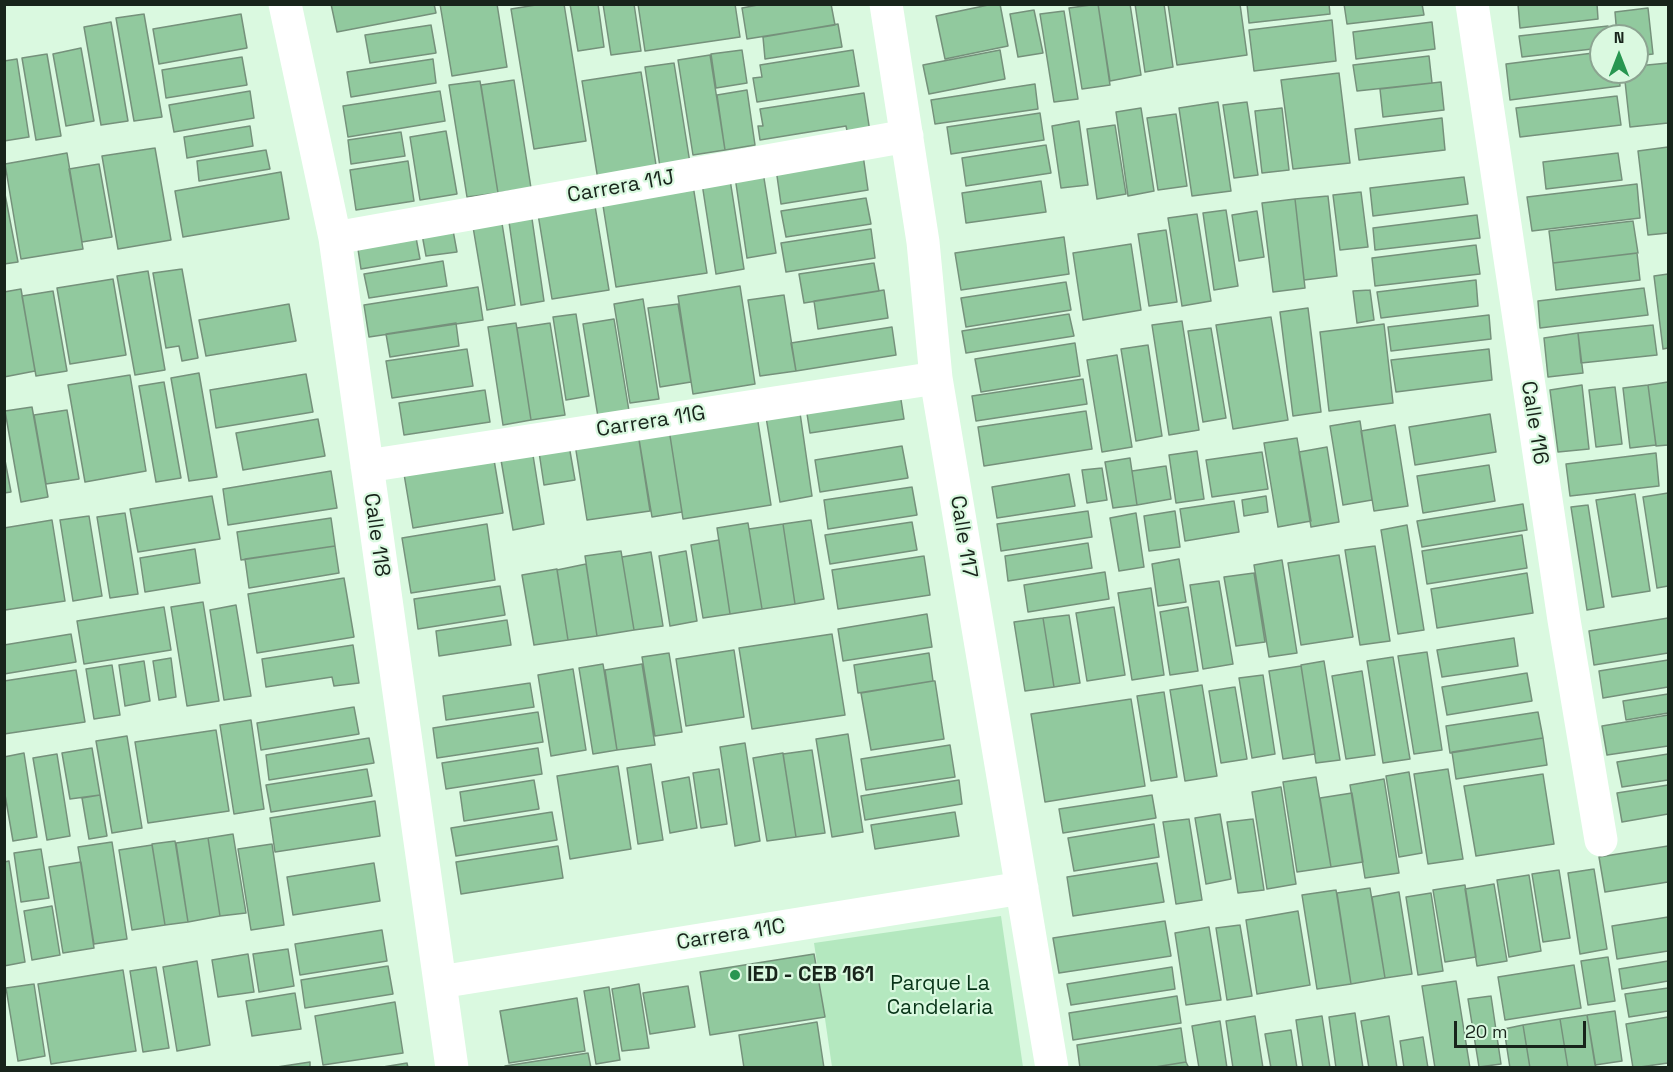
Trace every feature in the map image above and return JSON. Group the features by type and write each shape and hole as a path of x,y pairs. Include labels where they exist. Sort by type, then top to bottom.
{"street":[{"name":"Calle 118","path":"285,4 335,238 452,1068"},
{"name":"Calle 117","path":"886,4 923,242 936,378 1052,1068"},
{"name":"Calle 116","path":"1472,4 1559,585 1601,840"},
{"name":"Carrera 11J","path":"335,238 907,136"},
{"name":"Carrera 11G","path":"367,466 936,378"},
{"name":"Carrera 11C","path":"440,982 1022,888"}],"green space":[{"name":"Parque La Candelaria","path":"1001,916 1023,1067 832,1067 814,943"}],"building":[{"path":"331,4 434,4 436,13 337,32"},
{"path":"440,4 497,4 507,67 452,76"},
{"path":"542,4 564,4 586,141 534,149 511,9"},
{"path":"570,4 598,4 604,47 578,51"},
{"path":"603,4 634,4 641,51 611,55"},
{"path":"638,4 735,4 740,37 645,51"},
{"path":"763,4 831,4 835,25 747,39 742,8"},
{"path":"1000,4 1008,46 945,59 936,16"},
{"path":"1098,4 1130,4 1141,75 1110,81"},
{"path":"1098,4 1110,85 1082,89 1069,8"},
{"path":"1135,4 1164,4 1173,67 1145,72"},
{"path":"1168,4 1240,4 1247,55 1177,65"},
{"path":"1247,4 1329,4 1330,14 1249,23"},
{"path":"1344,4 1422,4 1424,15 1347,24"},
{"path":"1518,4 1597,4 1598,19 1520,28"},
{"path":"1648,8 1653,54 1649,54 1649,24 1616,24 1615,12"},
{"path":"1034,10 1043,53 1018,57 1010,14"},
{"path":"1064,11 1078,99 1054,102 1040,14"},
{"path":"144,14 162,117 134,121 116,18"},
{"path":"241,14 247,48 159,64 153,29"},
{"path":"1332,20 1336,61 1254,71 1249,30"},
{"path":"111,22 128,121 101,125 84,27"},
{"path":"1432,22 1435,49 1356,59 1353,32"},
{"path":"838,24 842,47 765,59 763,37"},
{"path":"431,25 436,53 370,63 365,35"},
{"path":"1589,28 1589,49 1522,57 1519,36"},
{"path":"81,48 94,121 66,126 53,54"},
{"path":"742,50 747,83 716,88 711,54"},
{"path":"853,50 859,86 757,102 753,78 762,77 760,65"},
{"path":"1000,50 1005,79 929,94 923,65"},
{"path":"47,54 61,136 36,140 22,58"},
{"path":"1589,54 1589,84 1620,84 1620,86 1510,100 1506,64"},
{"path":"710,55 725,150 693,155 678,60"},
{"path":"1429,56 1432,83 1357,91 1353,65"},
{"path":"242,57 247,85 166,98 162,70"},
{"path":"17,59 29,137 4,141 4,61"},
{"path":"433,59 436,83 351,97 347,72"},
{"path":"674,63 690,163 660,167 645,67"},
{"path":"1668,63 1668,123 1630,127 1625,84 1649,84 1649,65"},
{"path":"641,72 657,171 598,180 582,81"},
{"path":"1339,73 1350,163 1293,169 1281,80"},
{"path":"514,80 531,188 498,193 481,85"},
{"path":"480,81 498,193 467,197 449,85"},
{"path":"1441,82 1444,110 1383,117 1380,89"},
{"path":"1035,84 1038,109 935,124 931,100"},
{"path":"747,90 755,145 725,150 717,95"},
{"path":"250,91 254,118 174,132 169,105"},
{"path":"440,91 445,121 348,137 343,106"},
{"path":"864,93 870,132 848,135 846,126 760,140 758,126 763,126 760,109"},
{"path":"1617,96 1621,125 1520,137 1516,108"},
{"path":"1218,102 1231,191 1192,196 1179,108"},
{"path":"1247,102 1258,175 1234,178 1223,105"},
{"path":"1141,108 1154,191 1128,196 1116,112"},
{"path":"1282,108 1289,170 1262,173 1255,111"},
{"path":"1040,113 1044,140 951,154 947,127"},
{"path":"1176,114 1187,186 1158,190 1147,118"},
{"path":"1442,118 1445,150 1359,160 1355,129"},
{"path":"1079,121 1088,185 1061,188 1052,126"},
{"path":"1115,125 1126,194 1097,199 1087,129"},
{"path":"250,126 253,146 187,158 184,137"},
{"path":"446,131 457,194 420,200 410,137"},
{"path":"401,132 405,156 351,164 348,140"},
{"path":"1046,145 1051,173 966,186 962,158"},
{"path":"1668,147 1668,233 1648,235 1638,151"},
{"path":"155,148 171,240 118,249 102,156"},
{"path":"266,150 270,169 199,181 197,161"},
{"path":"67,153 83,249 21,259 5,164"},
{"path":"1618,153 1622,180 1546,189 1543,162"},
{"path":"863,155 868,190 781,204 776,169"},
{"path":"408,161 414,201 356,210 350,170"},
{"path":"99,164 112,237 82,242 69,169"},
{"path":"281,172 289,219 183,237 175,191"},
{"path":"763,172 776,253 747,258 735,177"},
{"path":"729,173 744,269 716,274 701,177"},
{"path":"1464,177 1468,204 1373,216 1370,188"},
{"path":"692,179 707,273 616,287 601,193"},
{"path":"1041,181 1046,212 966,223 962,193"},
{"path":"1637,184 1640,218 1532,231 1527,197"},
{"path":"4,189 18,262 4,264"},
{"path":"1361,192 1368,247 1340,250 1333,195"},
{"path":"593,194 609,290 552,299 536,202"},
{"path":"1328,196 1337,276 1304,280 1295,199"},
{"path":"866,198 871,224 786,237 781,211"},
{"path":"1295,199 1305,288 1273,292 1262,203"},
{"path":"1226,210 1238,286 1214,290 1203,213"},
{"path":"1257,211 1264,257 1239,261 1232,215"},
{"path":"531,212 544,301 521,305 508,215"},
{"path":"1197,214 1211,301 1182,306 1168,218"},
{"path":"1477,215 1480,238 1375,250 1373,228"},
{"path":"501,217 515,305 487,310 472,221"},
{"path":"1633,221 1638,253 1553,263 1549,231"},
{"path":"452,225 457,252 426,256 421,229"},
{"path":"414,227 420,259 361,269 356,236"},
{"path":"871,229 875,258 786,272 781,243"},
{"path":"1166,230 1177,302 1149,306 1138,234"},
{"path":"1064,237 1069,274 961,290 955,253"},
{"path":"1131,244 1141,310 1083,320 1073,253"},
{"path":"1476,245 1480,274 1375,286 1372,258"},
{"path":"1637,253 1640,280 1556,290 1553,263"},
{"path":"443,261 447,286 369,298 364,274"},
{"path":"874,263 879,291 804,303 799,274"},
{"path":"182,269 198,358 182,361 179,346 166,348 153,273"},
{"path":"148,271 165,370 135,375 117,276"},
{"path":"1668,274 1668,348 1663,349 1654,276"},
{"path":"113,279 126,355 70,364 57,288"},
{"path":"1476,280 1478,306 1381,318 1377,292"},
{"path":"1066,282 1071,310 966,327 961,298"},
{"path":"740,286 755,384 693,394 678,296"},
{"path":"478,287 483,320 369,337 364,305"},
{"path":"1644,288 1648,315 1540,328 1538,301"},
{"path":"21,289 35,371 4,377 4,292"},
{"path":"884,290 888,318 818,329 814,301"},
{"path":"1370,290 1374,320 1357,323 1353,291"},
{"path":"53,291 67,371 36,376 22,296"},
{"path":"784,295 796,371 760,376 748,300"},
{"path":"643,299 659,399 630,403 614,304"},
{"path":"289,304 296,341 206,356 199,320"},
{"path":"678,304 691,382 660,387 648,308"},
{"path":"1308,308 1321,412 1293,416 1280,312"},
{"path":"576,314 589,396 566,400 553,317"},
{"path":"1069,314 1074,336 966,353 962,331"},
{"path":"1489,315 1491,339 1391,351 1388,327"},
{"path":"1271,317 1288,420 1233,429 1216,325"},
{"path":"614,319 629,411 598,417 583,324"},
{"path":"1182,321 1199,430 1169,435 1152,325"},
{"path":"456,323 459,346 390,357 386,334"},
{"path":"516,323 531,420 503,425 488,327"},
{"path":"550,323 565,415 531,420 517,328"},
{"path":"1384,324 1393,403 1329,411 1320,332"},
{"path":"1653,325 1657,355 1581,363 1578,333"},
{"path":"892,327 896,355 796,371 791,343"},
{"path":"1211,328 1226,418 1203,422 1188,331"},
{"path":"1578,333 1583,373 1548,377 1544,338"},
{"path":"1075,343 1080,376 981,392 975,359"},
{"path":"1148,345 1162,436 1136,441 1121,349"},
{"path":"467,349 473,386 392,398 386,361"},
{"path":"1489,349 1492,380 1396,392 1391,360"},
{"path":"1117,355 1132,447 1102,452 1087,360"},
{"path":"199,373 217,477 189,481 171,378"},
{"path":"306,374 313,412 216,428 210,390"},
{"path":"130,375 146,471 85,482 68,385"},
{"path":"1083,379 1087,404 976,421 972,396"},
{"path":"164,382 181,478 156,482 139,386"},
{"path":"1668,382 1668,445 1656,446 1648,385"},
{"path":"1582,385 1589,449 1558,452 1550,390"},
{"path":"1648,385 1656,445 1630,448 1623,388"},
{"path":"899,387 904,419 810,433 805,401"},
{"path":"1615,387 1622,444 1596,447 1589,390"},
{"path":"485,390 490,422 404,435 399,403"},
{"path":"799,406 812,496 780,502 765,411"},
{"path":"32,407 48,497 21,502 5,411"},
{"path":"756,409 771,505 683,519 668,423"},
{"path":"67,410 79,479 46,484 34,415"},
{"path":"1086,411 1092,449 984,466 978,427"},
{"path":"1490,414 1496,452 1415,465 1409,427"},
{"path":"318,419 325,456 243,470 236,433"},
{"path":"1360,421 1372,500 1343,505 1330,426"},
{"path":"668,423 682,512 652,517 637,427"},
{"path":"1395,425 1408,506 1374,511 1361,431"},
{"path":"637,427 650,511 587,520 574,438"},
{"path":"567,434 575,480 544,485 537,439"},
{"path":"1297,438 1311,521 1278,527 1264,443"},
{"path":"902,446 908,478 820,492 815,460"},
{"path":"1327,447 1339,522 1311,527 1299,452"},
{"path":"532,449 544,524 513,530 500,454"},
{"path":"1197,451 1204,499 1176,503 1169,455"},
{"path":"1262,452 1268,489 1212,497 1206,460"},
{"path":"1656,453 1659,486 1570,496 1566,464"},
{"path":"493,454 503,513 413,528 403,468"},
{"path":"4,455 11,492 4,493"},
{"path":"1130,458 1137,505 1113,508 1105,462"},
{"path":"1489,465 1495,501 1423,513 1417,476"},
{"path":"1166,466 1171,499 1137,505 1132,471"},
{"path":"1102,468 1107,500 1087,503 1082,470"},
{"path":"331,471 337,508 228,525 223,489"},
{"path":"1069,474 1075,506 997,518 992,487"},
{"path":"912,487 917,515 828,529 824,500"},
{"path":"1668,493 1668,586 1657,588 1643,497"},
{"path":"1635,494 1650,591 1612,597 1596,500"},
{"path":"212,496 220,539 138,552 130,509"},
{"path":"1266,496 1268,512 1244,516 1242,500"},
{"path":"1234,501 1239,532 1185,541 1180,509"},
{"path":"1523,504 1527,530 1422,547 1417,521"},
{"path":"1588,505 1604,607 1587,610 1571,507"},
{"path":"1088,511 1092,537 1001,551 997,524"},
{"path":"1175,511 1180,547 1149,551 1144,516"},
{"path":"125,513 138,594 110,598 97,517"},
{"path":"1136,513 1144,567 1119,571 1110,518"},
{"path":"89,516 102,596 73,601 60,520"},
{"path":"331,518 335,546 241,560 237,532"},
{"path":"52,520 65,601 5,610 4,528"},
{"path":"811,520 824,599 795,604 783,524"},
{"path":"912,522 917,550 830,564 825,535"},
{"path":"748,523 762,609 730,614 717,528"},
{"path":"487,524 495,580 411,593 402,538"},
{"path":"783,524 795,604 762,609 749,529"},
{"path":"1407,525 1424,630 1398,634 1381,530"},
{"path":"1522,535 1527,568 1427,584 1422,551"},
{"path":"719,540 730,614 703,618 691,545"},
{"path":"1088,543 1092,568 1008,581 1005,556"},
{"path":"335,546 339,573 249,588 245,559"},
{"path":"1375,546 1390,641 1360,645 1345,550"},
{"path":"195,549 200,583 145,592 140,558"},
{"path":"621,551 634,630 597,636 585,556"},
{"path":"686,551 697,621 670,626 659,556"},
{"path":"651,552 663,626 634,630 622,557"},
{"path":"1339,555 1353,637 1301,645 1288,563"},
{"path":"924,556 930,595 838,609 832,570"},
{"path":"1179,559 1186,602 1158,606 1152,564"},
{"path":"1282,560 1297,653 1269,657 1254,565"},
{"path":"586,564 597,636 568,640 557,570"},
{"path":"557,569 568,640 534,645 522,575"},
{"path":"1105,572 1109,599 1028,612 1024,585"},
{"path":"1254,573 1265,642 1236,646 1224,577"},
{"path":"1527,573 1533,613 1437,628 1431,589"},
{"path":"344,578 354,637 257,653 248,594"},
{"path":"1219,581 1233,664 1203,669 1190,585"},
{"path":"500,586 505,615 418,629 414,599"},
{"path":"1151,588 1164,675 1132,680 1118,593"},
{"path":"203,602 219,701 187,706 171,607"},
{"path":"236,605 251,696 224,700 210,610"},
{"path":"164,607 171,650 84,664 77,621"},
{"path":"1114,607 1125,675 1087,681 1076,613"},
{"path":"1188,607 1198,671 1170,675 1160,612"},
{"path":"927,614 932,647 843,661 838,629"},
{"path":"1069,615 1080,683 1054,687 1043,618"},
{"path":"1043,618 1054,687 1025,691 1014,622"},
{"path":"1668,618 1668,653 1594,665 1589,631"},
{"path":"507,620 511,645 439,656 436,631"},
{"path":"71,634 76,662 4,674 4,645"},
{"path":"832,634 845,715 752,729 739,648"},
{"path":"1514,638 1518,666 1442,677 1437,650"},
{"path":"353,645 359,683 334,686 332,677 266,687 262,659"},
{"path":"734,650 744,717 686,726 676,659"},
{"path":"1427,652 1442,750 1414,754 1398,656"},
{"path":"669,653 682,732 655,736 642,657"},
{"path":"929,653 933,681 858,693 854,665"},
{"path":"1393,657 1410,759 1383,763 1367,661"},
{"path":"171,658 176,697 159,700 153,661"},
{"path":"1668,660 1668,687 1603,698 1599,671"},
{"path":"144,661 150,701 125,706 119,665"},
{"path":"1324,661 1340,760 1316,763 1301,665"},
{"path":"603,664 617,750 593,754 579,668"},
{"path":"642,664 655,745 617,750 605,670"},
{"path":"112,665 120,715 94,719 86,669"},
{"path":"1301,666 1315,754 1283,759 1269,671"},
{"path":"573,669 586,750 551,756 538,675"},
{"path":"76,670 85,722 4,734 4,681"},
{"path":"1362,671 1375,755 1346,759 1332,676"},
{"path":"1527,673 1532,701 1447,715 1442,687"},
{"path":"1263,675 1275,754 1252,758 1239,678"},
{"path":"935,681 944,739 871,750 861,693"},
{"path":"530,683 534,707 446,720 443,696"},
{"path":"1202,685 1217,776 1185,781 1170,690"},
{"path":"1235,687 1247,759 1221,763 1209,691"},
{"path":"1164,692 1177,777 1151,781 1137,696"},
{"path":"1668,694 1668,713 1626,720 1623,701"},
{"path":"1131,699 1145,786 1045,802 1031,714"},
{"path":"354,707 359,734 261,750 257,723"},
{"path":"538,712 543,742 437,758 433,728"},
{"path":"1538,712 1543,738 1450,753 1446,726"},
{"path":"1668,715 1668,746 1607,755 1602,726"},
{"path":"251,720 264,809 234,814 220,725"},
{"path":"216,730 229,811 148,823 135,742"},
{"path":"848,734 863,832 832,837 816,739"},
{"path":"127,736 142,828 112,833 96,741"},
{"path":"369,738 374,763 269,780 266,755"},
{"path":"1543,738 1547,765 1456,779 1452,752"},
{"path":"745,743 760,841 735,846 720,747"},
{"path":"950,745 955,777 866,790 861,759"},
{"path":"92,748 100,795 70,799 62,753"},
{"path":"538,748 542,774 446,789 442,763"},
{"path":"812,750 825,833 796,837 783,754"},
{"path":"24,753 37,837 13,841 4,789 4,757"},
{"path":"783,753 796,837 767,841 753,758"},
{"path":"57,754 70,836 47,840 33,758"},
{"path":"1668,754 1668,780 1622,787 1617,762"},
{"path":"651,764 663,840 638,844 627,768"},
{"path":"618,766 631,849 570,859 557,776"},
{"path":"367,769 372,796 271,812 266,785"},
{"path":"719,769 727,824 701,828 693,773"},
{"path":"1448,769 1463,859 1428,864 1414,774"},
{"path":"1409,772 1422,853 1399,857 1386,776"},
{"path":"1543,774 1554,844 1476,856 1464,786"},
{"path":"689,777 697,828 670,833 662,782"},
{"path":"1316,777 1331,867 1297,872 1283,782"},
{"path":"1384,779 1399,873 1365,878 1350,785"},
{"path":"534,780 539,809 464,821 460,792"},
{"path":"959,780 962,804 865,820 861,796"},
{"path":"1668,785 1668,814 1622,822 1617,793"},
{"path":"1281,787 1296,884 1267,889 1252,792"},
{"path":"1352,793 1363,862 1331,867 1320,798"},
{"path":"100,795 107,836 89,839 82,798"},
{"path":"1152,795 1156,818 1063,833 1059,809"},
{"path":"375,801 380,836 275,852 270,818"},
{"path":"552,812 557,840 456,856 451,828"},
{"path":"955,812 959,836 875,849 871,825"},
{"path":"1220,814 1231,879 1206,884 1195,818"},
{"path":"1189,819 1202,900 1176,904 1163,822"},
{"path":"1253,819 1264,890 1238,893 1227,822"},
{"path":"1154,824 1159,857 1074,871 1068,838"},
{"path":"233,834 246,913 220,916 208,838"},
{"path":"208,838 220,916 188,922 176,843"},
{"path":"175,841 188,922 165,925 152,844"},
{"path":"112,842 127,939 94,944 78,847"},
{"path":"272,844 284,925 251,930 238,849"},
{"path":"152,845 165,925 132,930 119,850"},
{"path":"558,846 563,878 461,894 456,862"},
{"path":"1668,846 1668,882 1605,892 1599,857"},
{"path":"41,849 49,898 21,902 14,853"},
{"path":"9,861 25,962 4,966 4,862"},
{"path":"81,862 94,948 63,953 49,867"},
{"path":"374,863 380,901 293,915 287,877"},
{"path":"1157,863 1164,902 1073,916 1067,877"},
{"path":"1594,869 1607,949 1580,954 1568,873"},
{"path":"1559,870 1570,938 1543,942 1532,874"},
{"path":"1529,875 1541,951 1509,957 1497,880"},
{"path":"1494,884 1507,961 1477,966 1465,889"},
{"path":"1465,885 1476,957 1445,962 1433,890"},
{"path":"1370,888 1385,978 1351,984 1337,893"},
{"path":"1336,890 1351,984 1317,989 1302,895"},
{"path":"1399,892 1412,974 1385,978 1372,897"},
{"path":"1431,893 1443,971 1418,975 1406,897"},
{"path":"52,906 60,955 32,960 24,911"},
{"path":"1298,911 1310,985 1257,994 1246,920"},
{"path":"1668,917 1668,951 1617,959 1612,926"},
{"path":"1165,921 1171,956 1059,973 1053,938"},
{"path":"1240,925 1252,996 1227,1000 1216,928"},
{"path":"1209,927 1221,1000 1186,1005 1175,933"},
{"path":"382,930 387,961 300,975 295,944"},
{"path":"288,949 294,986 259,992 253,954"},
{"path":"248,954 254,992 218,997 212,960"},
{"path":"814,954 825,1017 710,1035 700,972"},
{"path":"1608,957 1615,1001 1588,1005 1581,961"},
{"path":"197,961 210,1045 177,1051 163,967"},
{"path":"1668,961 1668,981 1622,989 1619,969"},
{"path":"1574,965 1581,1008 1505,1020 1498,977"},
{"path":"388,966 393,994 305,1008 301,980"},
{"path":"156,967 169,1048 143,1052 130,971"},
{"path":"1172,967 1175,989 1071,1005 1067,984"},
{"path":"123,970 136,1051 51,1064 38,984"},
{"path":"1456,981 1470,1068 1435,1068 1422,986"},
{"path":"34,984 45,1056 18,1061 6,988"},
{"path":"639,984 649,1048 622,1051 612,989"},
{"path":"688,986 695,1027 650,1034 643,993"},
{"path":"609,987 620,1060 596,1064 584,991"},
{"path":"1668,988 1668,1011 1629,1017 1625,994"},
{"path":"295,993 301,1029 252,1036 246,1001"},
{"path":"1177,996 1181,1023 1073,1040 1069,1013"},
{"path":"1491,996 1501,1064 1479,1067 1468,999"},
{"path":"577,998 585,1051 509,1063 500,1011"},
{"path":"395,1002 403,1053 323,1065 315,1016"},
{"path":"1615,1011 1622,1061 1595,1065 1587,1015"},
{"path":"1355,1013 1363,1068 1336,1068 1329,1017"},
{"path":"1587,1015 1596,1068 1568,1068 1560,1019"},
{"path":"1255,1016 1263,1068 1233,1068 1226,1021"},
{"path":"1322,1016 1330,1068 1303,1068 1296,1020"},
{"path":"1389,1016 1397,1068 1369,1068 1361,1021"},
{"path":"1668,1017 1668,1063 1633,1068 1626,1024"},
{"path":"1560,1019 1568,1068 1530,1068 1523,1025"},
{"path":"1220,1021 1227,1068 1199,1068 1192,1026"},
{"path":"817,1022 824,1068 744,1068 739,1035"},
{"path":"1523,1025 1530,1068 1510,1068 1504,1029"},
{"path":"1181,1028 1186,1062 1149,1068 1080,1068 1077,1045"},
{"path":"1291,1030 1297,1068 1271,1068 1265,1034"},
{"path":"1423,1037 1428,1068 1404,1068 1400,1041"},
{"path":"588,1053 591,1068 505,1068 505,1066"},
{"path":"310,1062 310,1068 277,1067"},
{"path":"1186,1062 1189,1068 1149,1068"},
{"path":"407,1063 408,1068 377,1068"}],"place":[{"name":"IED - CEB 161","path":"735,975"}]}
